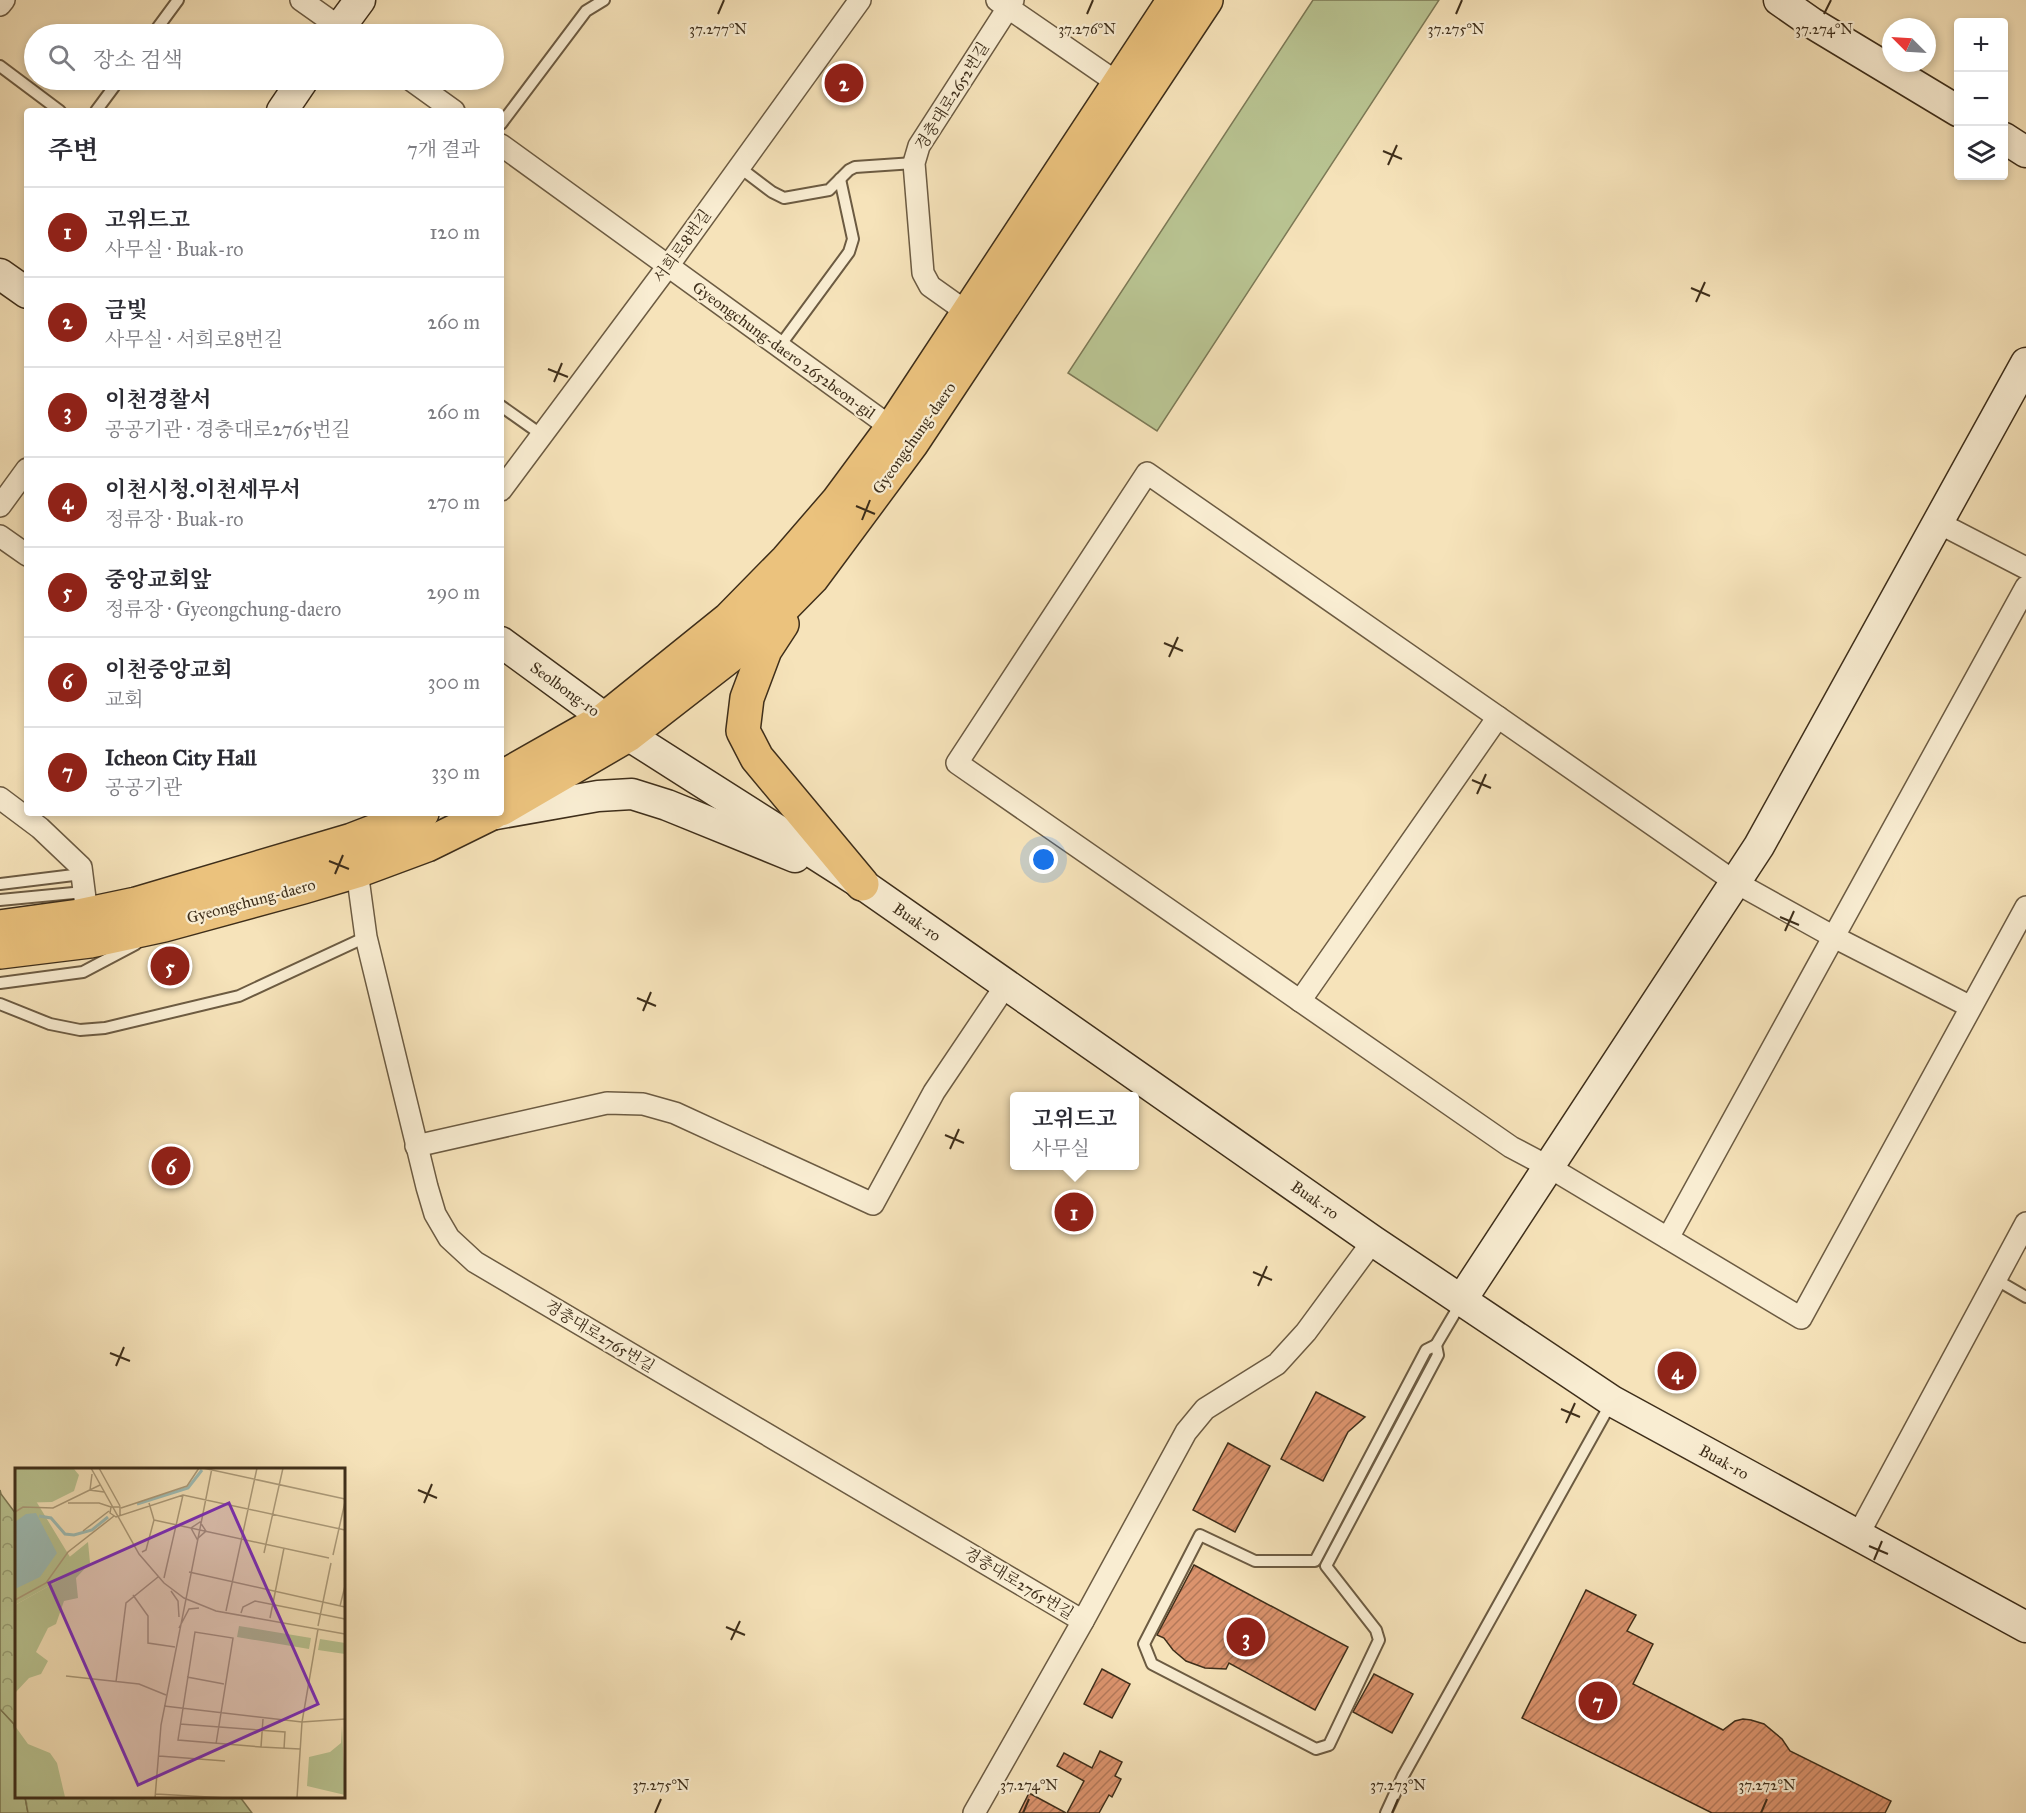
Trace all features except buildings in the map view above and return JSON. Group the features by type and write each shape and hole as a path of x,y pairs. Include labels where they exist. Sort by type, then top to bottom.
{"main road":[{"name":"Gyeongchung-daero","path":"504,777 617,727 787,560 838,501 892,428 1174,0"},
{"name":"Gyeongchung-daero","path":"504,805 754,637 812,578 912,443 1206,0"},
{"path":"812,578 765,650 747,698 742,731 757,758 862,884"},
{"name":"Gyeongchung-daero","path":"0,927 84,893 136,904 185,891 352,840 381,820 404,816"},
{"name":"Gyeongchung-daero","path":"0,952 90,941 181,921 357,871 427,845 486,816"}],"street":[{"path":"0,5 4,0"},
{"path":"302,0 331,24"},
{"path":"346,24 360,0"},
{"name":"서희로8번길","path":"504,486 668,266 860,0"},
{"path":"1779,0 1812,23 1954,108"},
{"path":"1006,2 1119,84"},
{"name":"경충대로2652번길","path":"968,313 930,286 923,273 914,163 919,146 1006,2"},
{"path":"284,108 296,90"},
{"path":"425,90 450,108"},
{"path":"2008,141 2026,152"},
{"name":"Gyeongchung-daero 2652beon-gil","path":"504,147 892,428"},
{"path":"0,274 24,291"},
{"path":"1462,1299 1759,846 2026,363"},
{"path":"0,506 24,473"},
{"path":"1971,1007 1834,937 1735,882 1147,473 957,763 1511,1147 1549,1167 1801,1318 2026,907"},
{"path":"1937,522 2026,568"},
{"path":"0,536 24,553"},
{"path":"1668,1238 2026,587"},
{"name":"Seolbong-ro","path":"504,644 617,727"},
{"path":"1300,1000 1498,717"},
{"name":"Buak-ro","path":"617,727 862,884 1373,1241 1612,1401 2026,1627"},
{"path":"504,810 598,796 632,795 667,805 862,884"},
{"path":"0,798 40,828 81,867 84,893"},
{"name":"경충대로2765번길","path":"357,871 366,937 416,1146 435,1214 449,1238 475,1262 1083,1621"},
{"path":"416,1146 607,1103 643,1104 675,1113 873,1204 934,1092 1006,985"},
{"path":"1858,1535 2026,1223"},
{"path":"974,1813 1083,1621 1186,1432 1205,1409 1277,1364 1306,1332 1373,1241"}],"lane":[{"path":"160,24 178,0"},
{"path":"504,120 586,11 604,0"},
{"path":"0,66 24,84"},
{"path":"32,90 56,108"},
{"path":"98,108 112,90"},
{"path":"739,167 772,192 784,198 823,192 834,186 849,170 855,167 914,163"},
{"path":"779,347 852,246 853,239 840,179"},
{"path":"504,408 543,435"},
{"path":"0,884 84,893"},
{"path":"0,900 84,893"},
{"path":"0,983 83,972 181,921"},
{"path":"0,1004 50,1024 80,1030 105,1028 239,996 366,937"},
{"path":"1995,1279 2026,1297"},
{"path":"1437,1345 1426,1350 1315,1561 1255,1561 1200,1535 1144,1644 1152,1664 1316,1749 1329,1745 1379,1640 1376,1630 1326,1566 1438,1355 1437,1345 1462,1299"},
{"path":"1386,1813 1408,1766 1612,1401"}],"green space":[{"path":"1313,0 1439,0 1157,431 1068,373"},
{"path":"0,1490 15,1513 15,1732 14,1724 0,1709"},
{"path":"0,1709 14,1724 15,1798 25,1798 28,1813 0,1813"},
{"path":"25,1798 241,1798 252,1813 28,1813"}],"place":[{"name":"금빛","path":"844,83"},
{"name":"중앙교회앞","path":"170,966"},
{"name":"이천중앙교회","path":"171,1166"},
{"name":"고위드고","path":"1074,1212"},
{"name":"이천시청.이천세무서","path":"1677,1371"},
{"name":"이천경찰서","path":"1246,1637"},
{"name":"Icheon City Hall","path":"1598,1701"}]}
